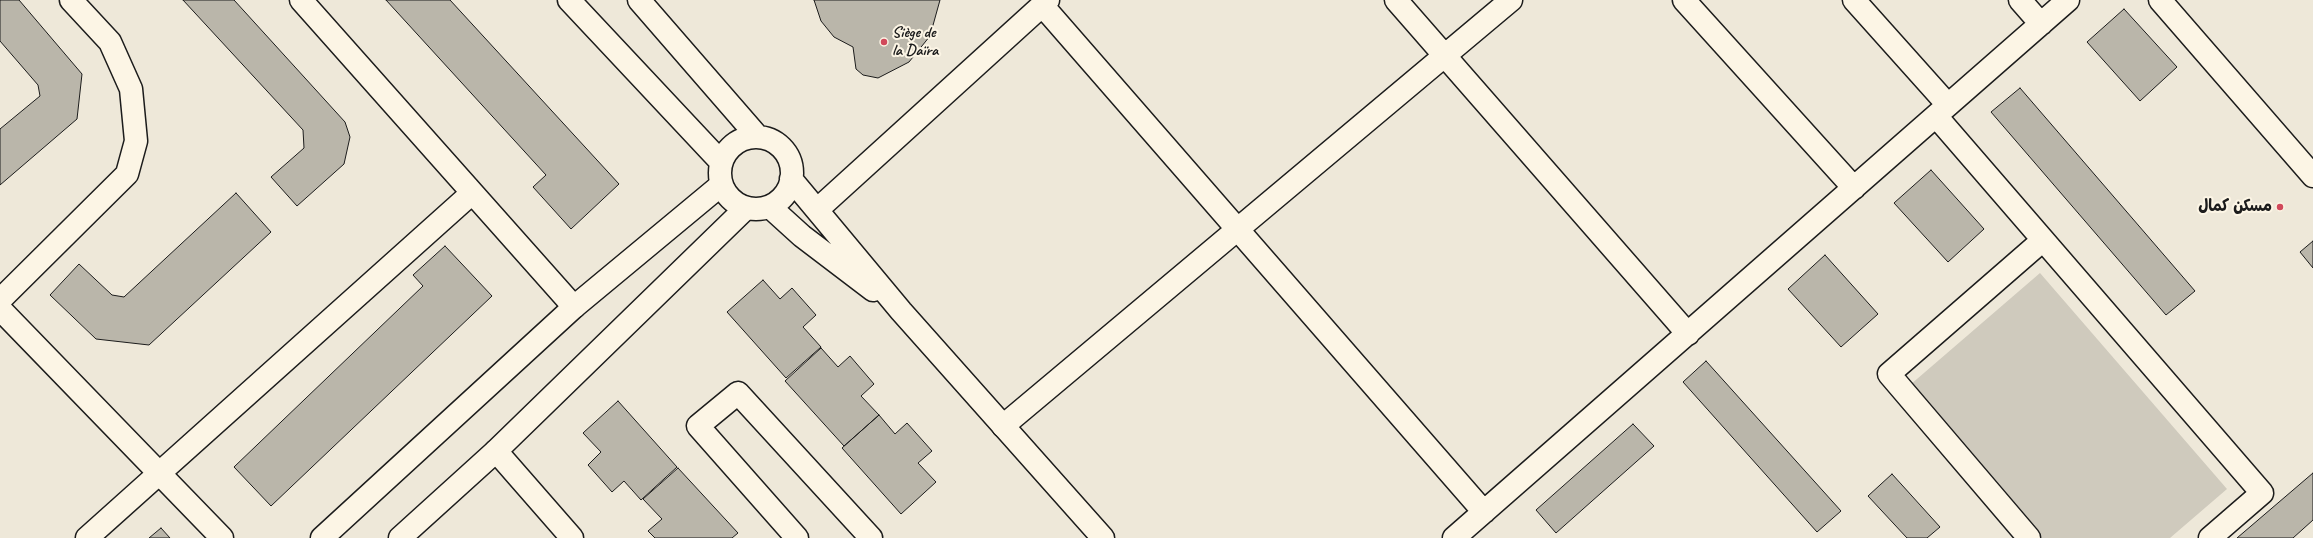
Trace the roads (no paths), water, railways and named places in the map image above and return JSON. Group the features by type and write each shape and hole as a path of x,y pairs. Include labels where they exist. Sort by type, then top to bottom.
{"street":[{"path":"0,300 127,174 136,141 131,89 110,42 72,0"},
{"path":"301,0 574,308"},
{"path":"569,0 721,162"},
{"path":"639,0 758,137 776,144 783,150 792,169 791,179 784,195 770,206 758,210 746,208 731,200 722,185 719,174 721,162 727,152 735,144 746,139 758,137"},
{"path":"1396,0 1688,334"},
{"path":"1003,426 1511,0"},
{"path":"1684,0 1854,188"},
{"path":"1854,0 2043,240 2262,493 2210,538"},
{"path":"2020,0 2041,24"},
{"path":"1454,538 2068,0"},
{"path":"2160,0 2313,176"},
{"path":"818,209 1045,3 1238,229 1484,512"},
{"path":"791,179 818,209 901,311 1103,538"},
{"path":"322,538 574,308 722,185"},
{"path":"87,538 472,193"},
{"path":"770,206 802,236 901,311"},
{"path":"400,538 496,451 746,208"},
{"path":"2029,538 1889,374 2043,240"},
{"path":"0,309 222,538"},
{"path":"797,538 698,426 738,393 870,538"},
{"path":"496,451 572,538"}],"place":[{"name":"Siège de la Daïra","path":"884,42"},
{"name":"مسكن كمال","path":"2280,207"}]}
